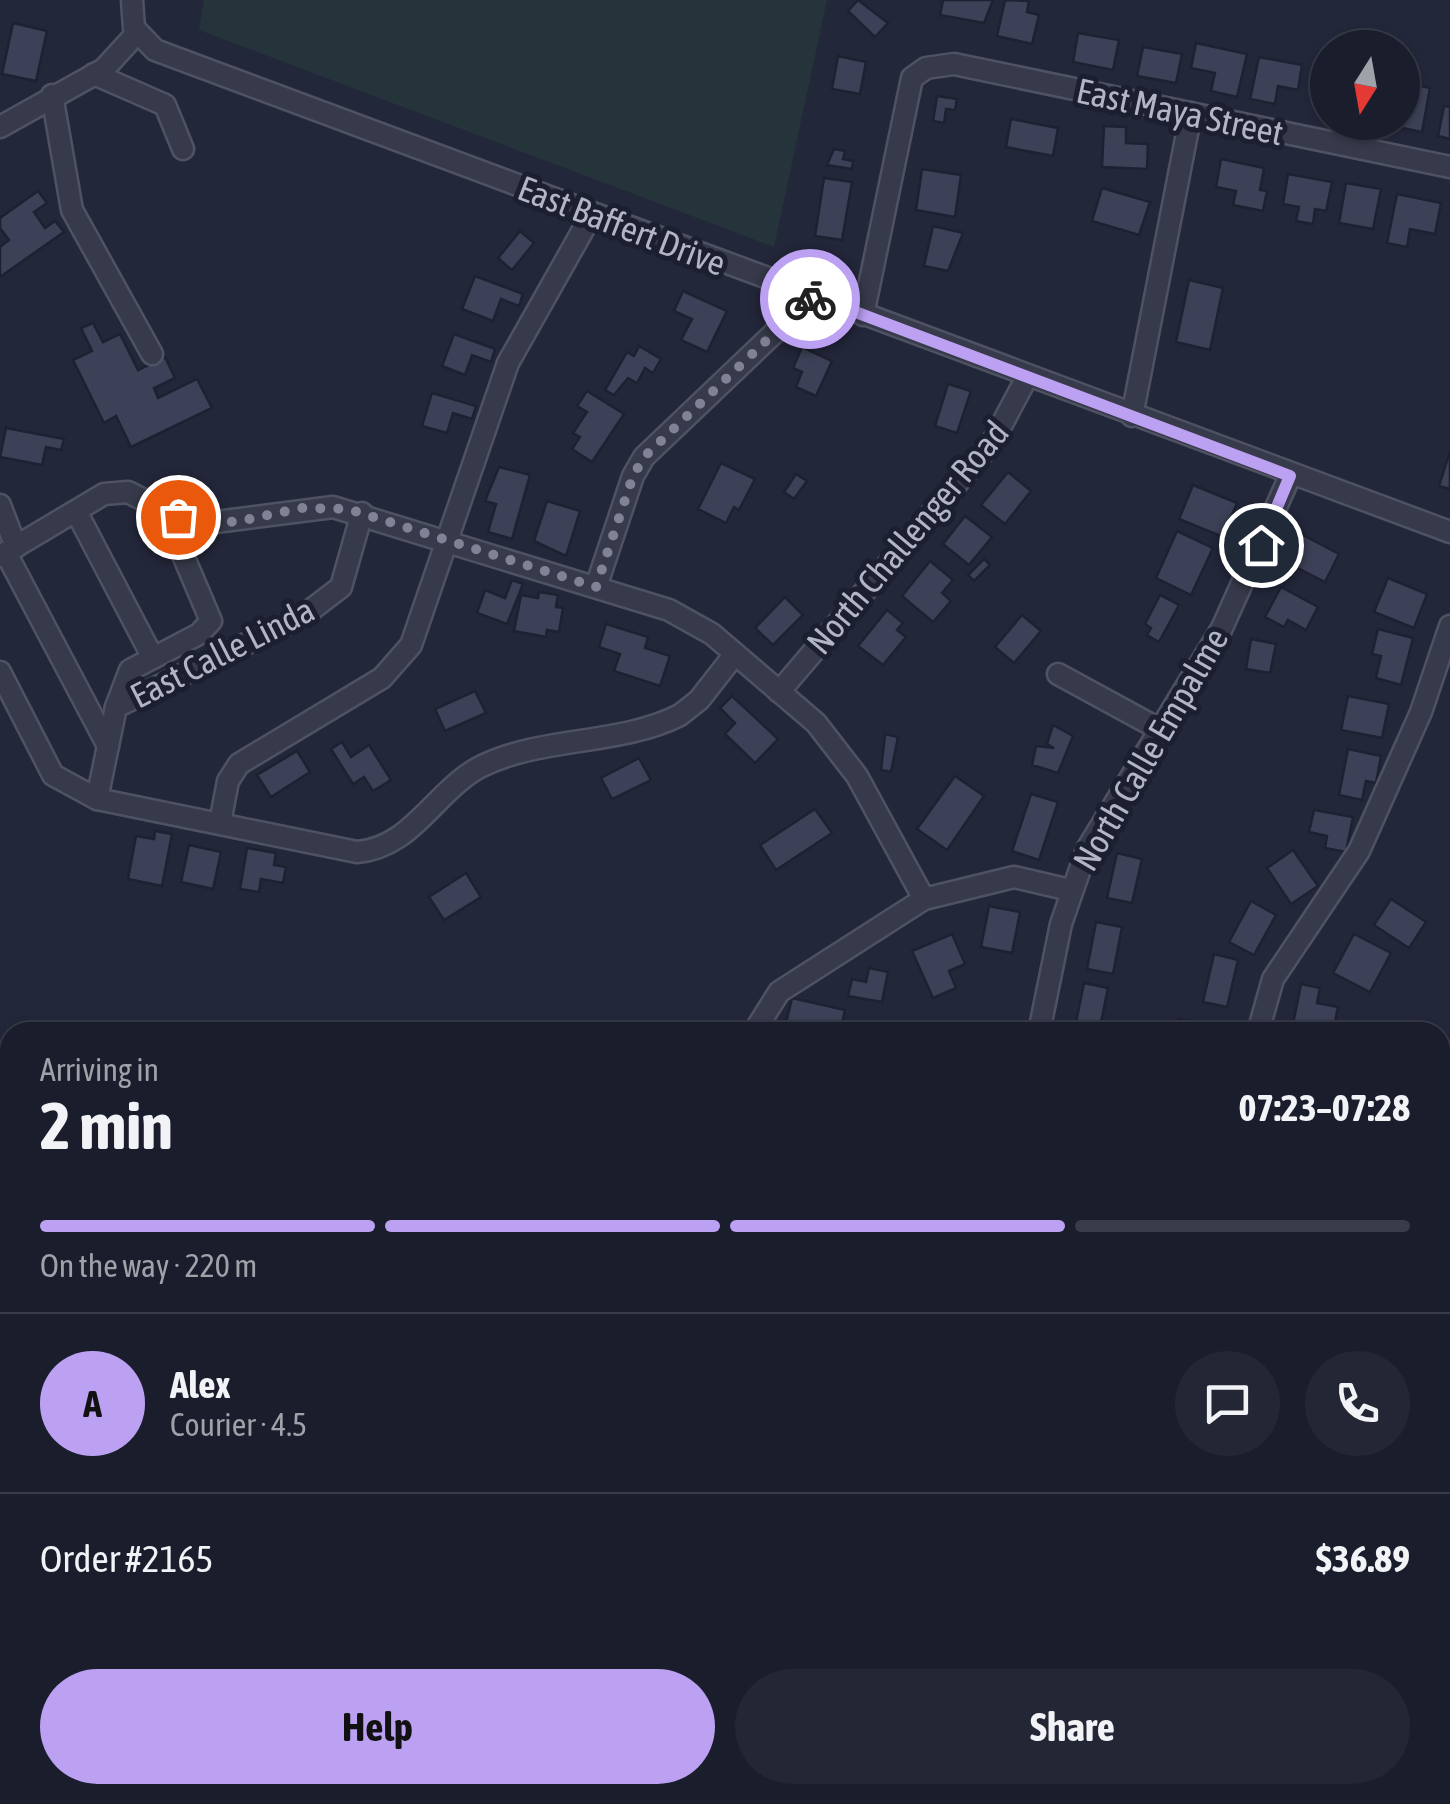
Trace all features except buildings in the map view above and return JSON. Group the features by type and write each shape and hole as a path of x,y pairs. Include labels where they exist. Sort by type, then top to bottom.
{"street":[{"path":"0,126 104,70 137,32 132,0"},
{"name":"East Baffert Drive","path":"137,32 155,50 1290,476 1450,532"},
{"name":"East Maya Street","path":"863,315 912,78 926,68 954,64 1450,168"},
{"path":"94,74 165,105 184,150"},
{"path":"52,95 72,210 152,354"},
{"path":"1132,416 1191,113"},
{"path":"220,822 228,781 239,764 382,678 398,664 420,625 445,539 508,363 592,214"},
{"path":"596,587 633,476 644,457 813,296"},
{"name":"North Challenger Road","path":"779,692 993,441 1028,377"},
{"name":"North Calle Empalme","path":"1041,1022 1070,890 1106,814 1222,628 1290,476"},
{"path":"7,552 104,494 128,492 178,517 208,523 318,506 362,513 684,617 735,654 838,749 924,899"},
{"path":"0,505 7,552 108,746"},
{"path":"116,707 130,670 199,634 211,621 163,508"},
{"path":"76,511 153,658"},
{"name":"East Calle Linda","path":"98,799 116,707 303,616 340,587 362,513"},
{"path":"1261,1022 1272,979 1359,851 1421,712 1450,626"},
{"path":"0,672 54,774 98,799 348,852 383,847 406,832 466,776 492,762 680,715 698,700 735,654"},
{"path":"1058,674 1159,729"},
{"path":"760,1022 780,992 924,899 1014,877 1070,890"}],"shaded area":[{"path":"204,0 827,0 774,247 199,30"}],"way so far":[{"path":"178,517 208,523 235,522 318,506 348,509 596,587 633,476 644,457 810,299"}],"route":[{"path":"810,299 813,296 1290,476 1261,545"}]}
